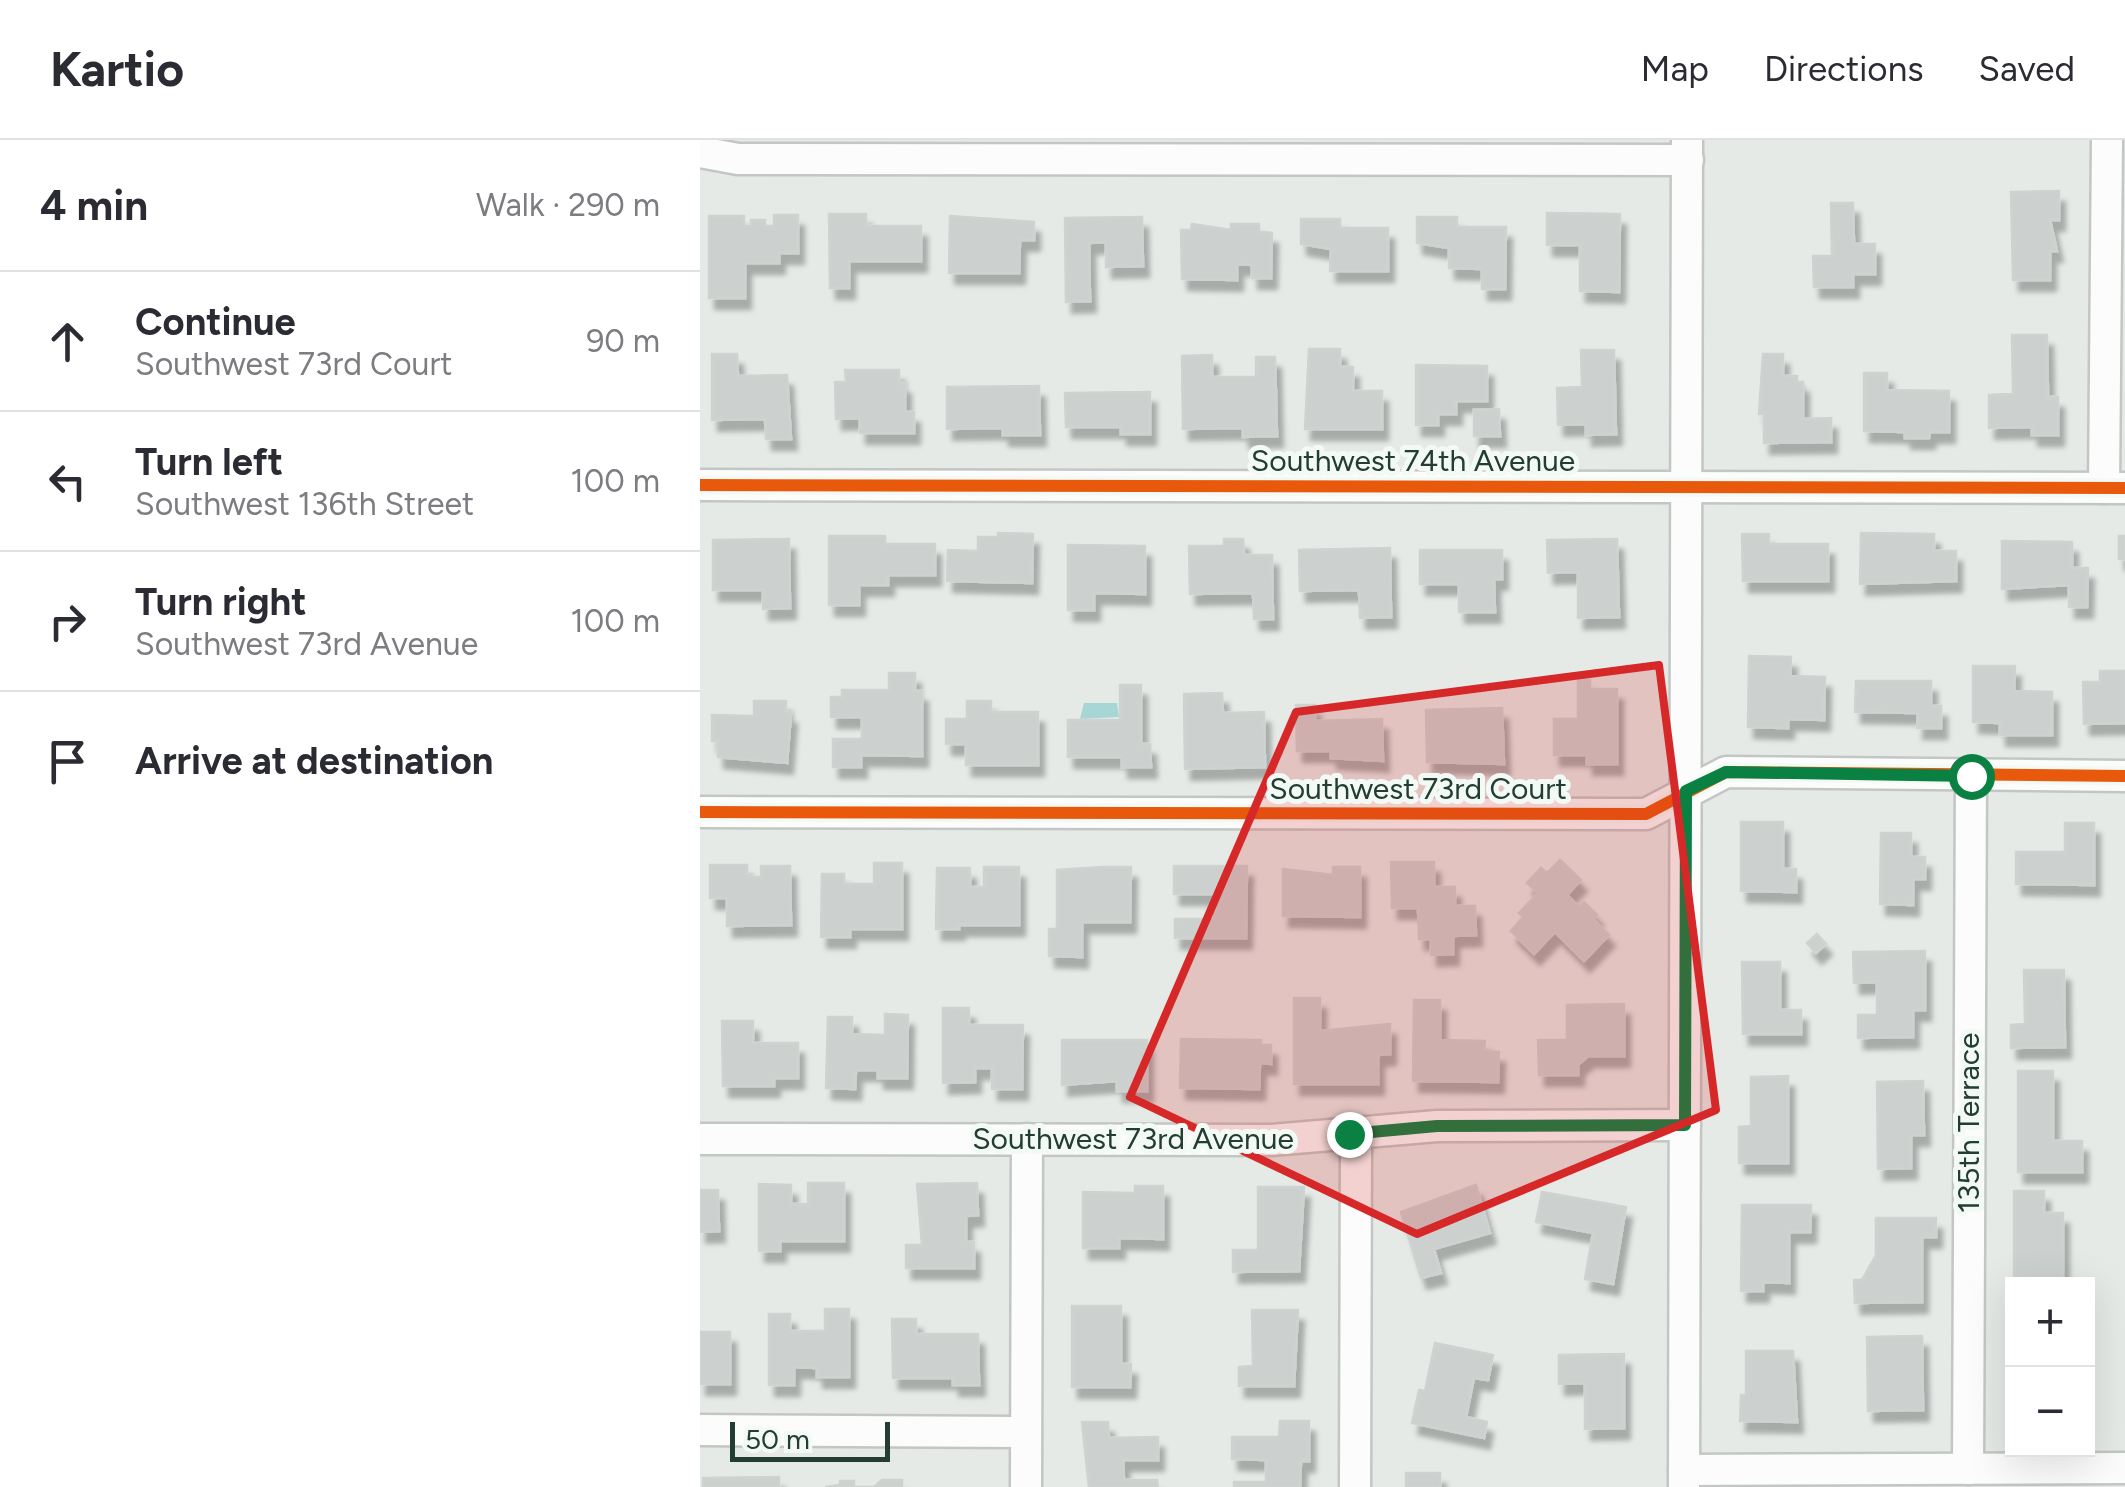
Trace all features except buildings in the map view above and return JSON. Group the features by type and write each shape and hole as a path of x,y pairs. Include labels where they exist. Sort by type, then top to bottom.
{"street":[{"path":"2107,140 2114,488"},
{"path":"704,154 1688,150 1684,1478 1968,1468 2125,1468"},
{"name":"Southwest 74th Avenue","path":"700,486 2114,488"},
{"name":"Southwest 73rd Court","path":"700,812 1646,814 1726,772 2125,776"},
{"name":"135th Terrace","path":"1968,1468 1971,776"},
{"name":"Southwest 73rd Avenue","path":"700,1139 1270,1140 1437,1126 1685,1125"},
{"path":"1354,1487 1356,1133"},
{"path":"1026,1487 1027,1139"},
{"path":"700,1430 1026,1432"}],"highlighted area":[{"path":"1659,665 1716,1110 1417,1234 1130,1097 1296,712"}],"water":[{"path":"1084,703 1117,703 1119,717 1080,719"}],"cycle path":[{"path":"700,485 2125,488"},
{"path":"700,812 1646,814 1726,772 2125,776"}],"route":[{"path":"1349,1134 1437,1126 1685,1125 1686,791 1726,772 1971,776"}]}
